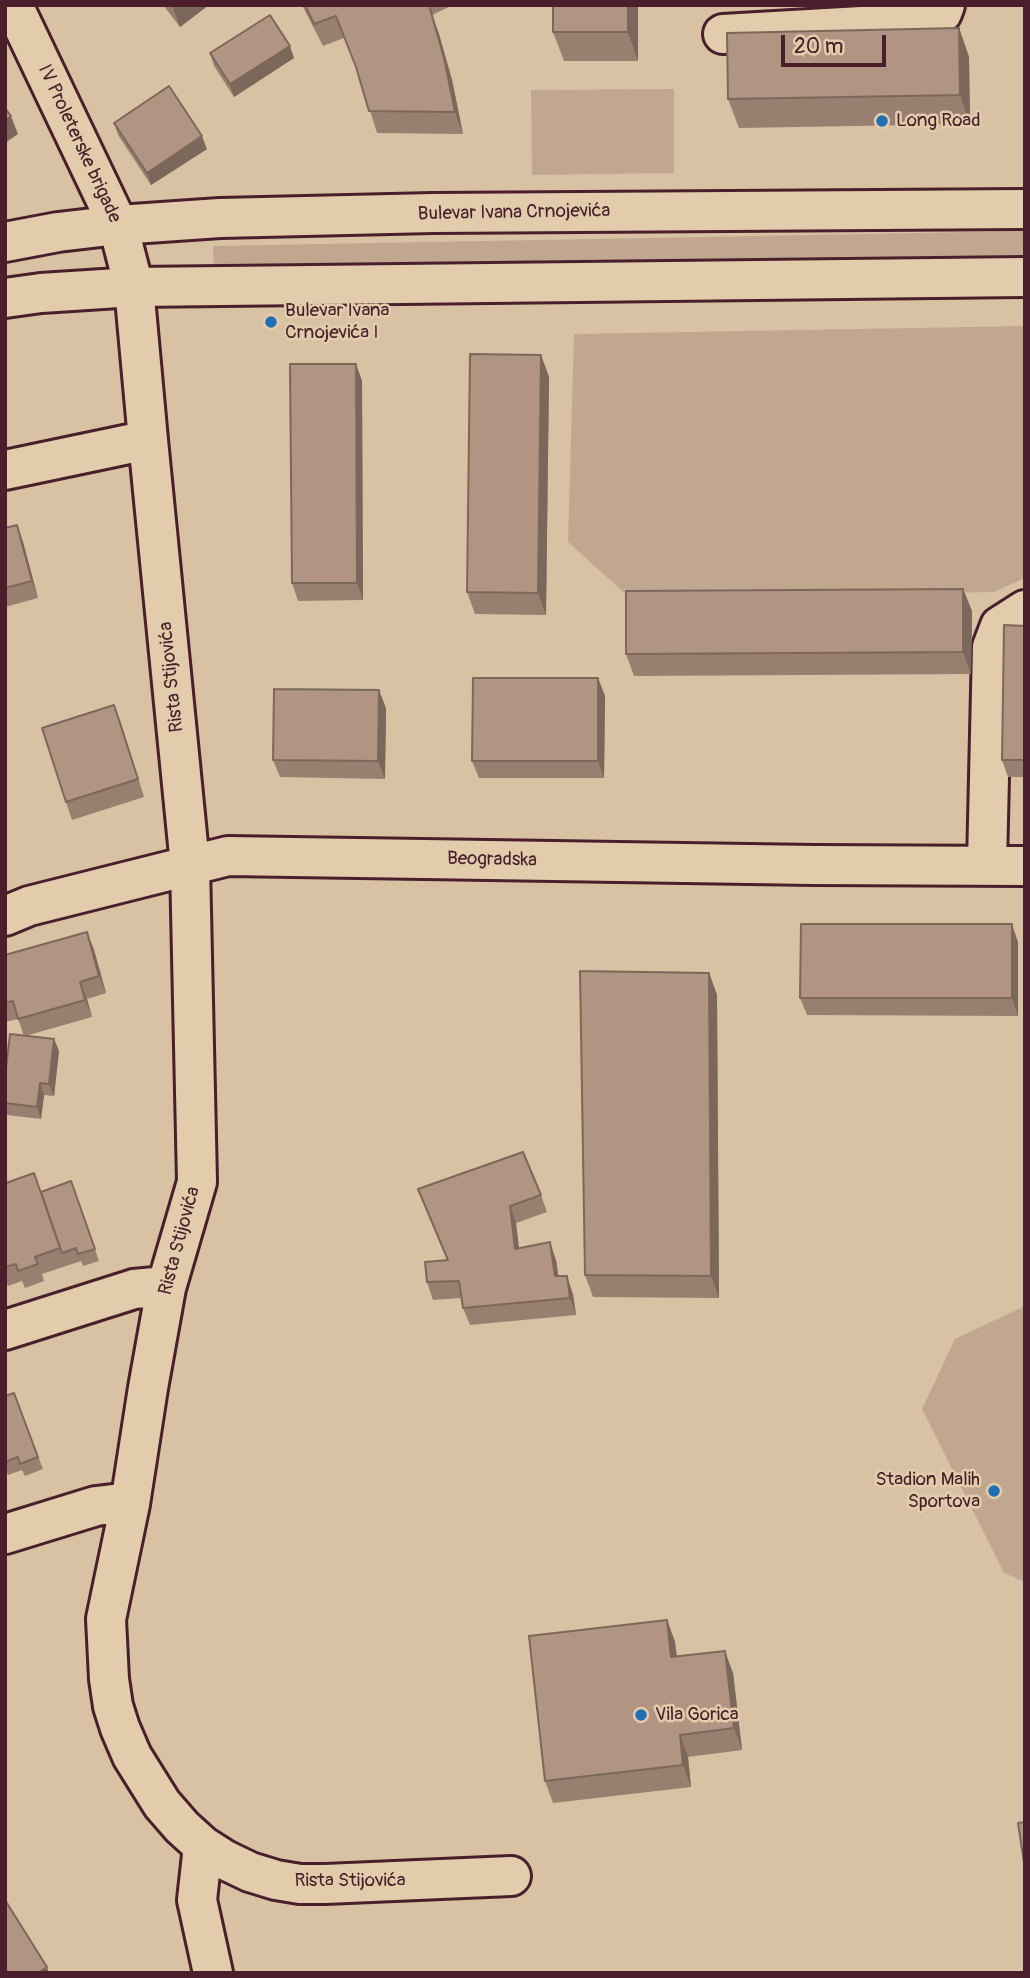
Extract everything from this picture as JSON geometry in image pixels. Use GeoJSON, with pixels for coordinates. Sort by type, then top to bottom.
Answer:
{"type":"FeatureCollection","features":[{"type":"Feature","properties":{"kind":"street","name":"IV Proleterske brigade"},"geometry":{"type":"LineString","coordinates":[[5,9],[12,5],[118,225],[134,287]]}},
{"type":"Feature","properties":{"kind":"street"},"geometry":{"type":"LineString","coordinates":[[723,34],[931,22],[942,13],[944,5]]}},
{"type":"Feature","properties":{"kind":"street","name":"Bulevar Ivana Crnojevića"},"geometry":{"type":"LineString","coordinates":[[5,242],[118,225],[220,218],[433,213],[1025,209]]}},
{"type":"Feature","properties":{"kind":"street"},"geometry":{"type":"LineString","coordinates":[[5,298],[134,287],[1025,277]]}},
{"type":"Feature","properties":{"kind":"street","name":"Rista Stijovića"},"geometry":{"type":"LineString","coordinates":[[134,287],[190,866],[197,1182],[166,1288],[130,1504],[106,1619],[113,1706],[132,1756],[162,1804],[203,1846],[250,1872],[300,1884],[511,1876]]}},
{"type":"Feature","properties":{"kind":"street"},"geometry":{"type":"LineString","coordinates":[[5,470],[148,440]]}},
{"type":"Feature","properties":{"kind":"street"},"geometry":{"type":"LineString","coordinates":[[987,864],[992,647],[1000,626],[1025,610]]}},
{"type":"Feature","properties":{"kind":"street","name":"Beogradska"},"geometry":{"type":"LineString","coordinates":[[5,916],[29,906],[228,856],[1025,866]]}},
{"type":"Feature","properties":{"kind":"street"},"geometry":{"type":"LineString","coordinates":[[5,1331],[134,1289],[166,1288]]}},
{"type":"Feature","properties":{"kind":"street"},"geometry":{"type":"LineString","coordinates":[[5,1534],[88,1508],[130,1504]]}},
{"type":"Feature","properties":{"kind":"street"},"geometry":{"type":"LineString","coordinates":[[203,1846],[197,1900],[213,1973]]}},
{"type":"Feature","properties":{"kind":"shaded area"},"geometry":{"type":"Polygon","coordinates":[[[674,89],[674,173],[532,175],[531,90],[674,89]]]}},
{"type":"Feature","properties":{"kind":"shaded area"},"geometry":{"type":"Polygon","coordinates":[[[1025,231],[1025,258],[214,273],[213,246],[1025,231]]]}},
{"type":"Feature","properties":{"kind":"shaded area"},"geometry":{"type":"Polygon","coordinates":[[[1025,326],[1025,578],[994,592],[631,599],[568,542],[574,334],[1025,326]]]}},
{"type":"Feature","properties":{"kind":"shaded area","name":"Stadion Malih Sportova"},"geometry":{"type":"Polygon","coordinates":[[[1025,1306],[1025,1582],[1004,1573],[922,1409],[955,1339],[1025,1306]]]}},
{"type":"Feature","properties":{"kind":"building"},"geometry":{"type":"Polygon","coordinates":[[[305,5],[429,5],[455,112],[369,111],[356,67],[336,16],[314,24],[305,5]]]}},
{"type":"Feature","properties":{"kind":"building"},"geometry":{"type":"Polygon","coordinates":[[[553,5],[628,5],[628,32],[553,32],[553,5]]]}},
{"type":"Feature","properties":{"kind":"building"},"geometry":{"type":"Polygon","coordinates":[[[270,15],[290,46],[230,84],[210,53],[270,15]]]}},
{"type":"Feature","properties":{"kind":"building"},"geometry":{"type":"Polygon","coordinates":[[[959,28],[960,95],[728,99],[727,33],[959,28]]]}},
{"type":"Feature","properties":{"kind":"building"},"geometry":{"type":"Polygon","coordinates":[[[169,86],[202,136],[147,173],[114,123],[169,86]]]}},
{"type":"Feature","properties":{"kind":"building"},"geometry":{"type":"Polygon","coordinates":[[[5,108],[11,116],[5,121],[5,108]]]}},
{"type":"Feature","properties":{"kind":"building"},"geometry":{"type":"Polygon","coordinates":[[[470,354],[541,355],[538,593],[467,592],[470,354]]]}},
{"type":"Feature","properties":{"kind":"building"},"geometry":{"type":"Polygon","coordinates":[[[290,364],[356,364],[357,583],[292,583],[290,364]]]}},
{"type":"Feature","properties":{"kind":"building"},"geometry":{"type":"Polygon","coordinates":[[[17,525],[32,581],[5,588],[5,528],[17,525]]]}},
{"type":"Feature","properties":{"kind":"building"},"geometry":{"type":"Polygon","coordinates":[[[963,589],[963,652],[626,654],[626,591],[963,589]]]}},
{"type":"Feature","properties":{"kind":"building"},"geometry":{"type":"Polygon","coordinates":[[[1004,625],[1025,626],[1025,760],[1002,760],[1004,625]]]}},
{"type":"Feature","properties":{"kind":"building"},"geometry":{"type":"Polygon","coordinates":[[[473,678],[598,678],[598,761],[472,761],[473,678]]]}},
{"type":"Feature","properties":{"kind":"building"},"geometry":{"type":"Polygon","coordinates":[[[274,689],[379,690],[378,761],[273,760],[274,689]]]}},
{"type":"Feature","properties":{"kind":"building"},"geometry":{"type":"Polygon","coordinates":[[[114,705],[138,779],[66,802],[42,728],[114,705]]]}},
{"type":"Feature","properties":{"kind":"building"},"geometry":{"type":"Polygon","coordinates":[[[801,924],[1012,924],[1012,998],[800,998],[801,924]]]}},
{"type":"Feature","properties":{"kind":"building"},"geometry":{"type":"Polygon","coordinates":[[[87,932],[99,976],[80,982],[85,1000],[18,1019],[13,1001],[5,1003],[5,955],[87,932]]]}},
{"type":"Feature","properties":{"kind":"building"},"geometry":{"type":"Polygon","coordinates":[[[580,971],[709,973],[711,1276],[585,1275],[580,971]]]}},
{"type":"Feature","properties":{"kind":"building"},"geometry":{"type":"Polygon","coordinates":[[[10,1034],[54,1039],[49,1084],[40,1083],[37,1107],[5,1103],[10,1034]]]}},
{"type":"Feature","properties":{"kind":"building"},"geometry":{"type":"Polygon","coordinates":[[[523,1152],[541,1195],[510,1206],[515,1249],[550,1242],[555,1276],[567,1276],[570,1298],[463,1308],[459,1281],[427,1282],[425,1262],[448,1260],[418,1189],[523,1152]]]}},
{"type":"Feature","properties":{"kind":"building"},"geometry":{"type":"Polygon","coordinates":[[[34,1173],[60,1248],[35,1257],[38,1264],[18,1271],[16,1264],[5,1267],[5,1182],[34,1173]]]}},
{"type":"Feature","properties":{"kind":"building"},"geometry":{"type":"Polygon","coordinates":[[[71,1181],[95,1249],[78,1254],[76,1248],[62,1253],[41,1192],[71,1181]]]}},
{"type":"Feature","properties":{"kind":"building"},"geometry":{"type":"Polygon","coordinates":[[[14,1393],[38,1457],[20,1464],[18,1457],[5,1462],[5,1396],[14,1393]]]}},
{"type":"Feature","properties":{"kind":"building","name":"Vila Gorica"},"geometry":{"type":"Polygon","coordinates":[[[667,1620],[671,1657],[725,1651],[734,1728],[680,1735],[683,1765],[545,1781],[529,1636],[667,1620]]]}},
{"type":"Feature","properties":{"kind":"building"},"geometry":{"type":"Polygon","coordinates":[[[1025,1822],[1025,1869],[1018,1823],[1025,1822]]]}},
{"type":"Feature","properties":{"kind":"building"},"geometry":{"type":"Polygon","coordinates":[[[5,1900],[47,1967],[38,1973],[5,1973],[5,1900]]]}},
{"type":"Feature","properties":{"kind":"place","name":"Long Road"},"geometry":{"type":"Point","coordinates":[882,121]}},
{"type":"Feature","properties":{"kind":"place","name":"Bulevar Ivana Crnojevića I"},"geometry":{"type":"Point","coordinates":[271,322]}},
{"type":"Feature","properties":{"kind":"place","name":"Stadion Malih Sportova"},"geometry":{"type":"Point","coordinates":[994,1491]}},
{"type":"Feature","properties":{"kind":"place","name":"Vila Gorica"},"geometry":{"type":"Point","coordinates":[641,1715]}}]}
